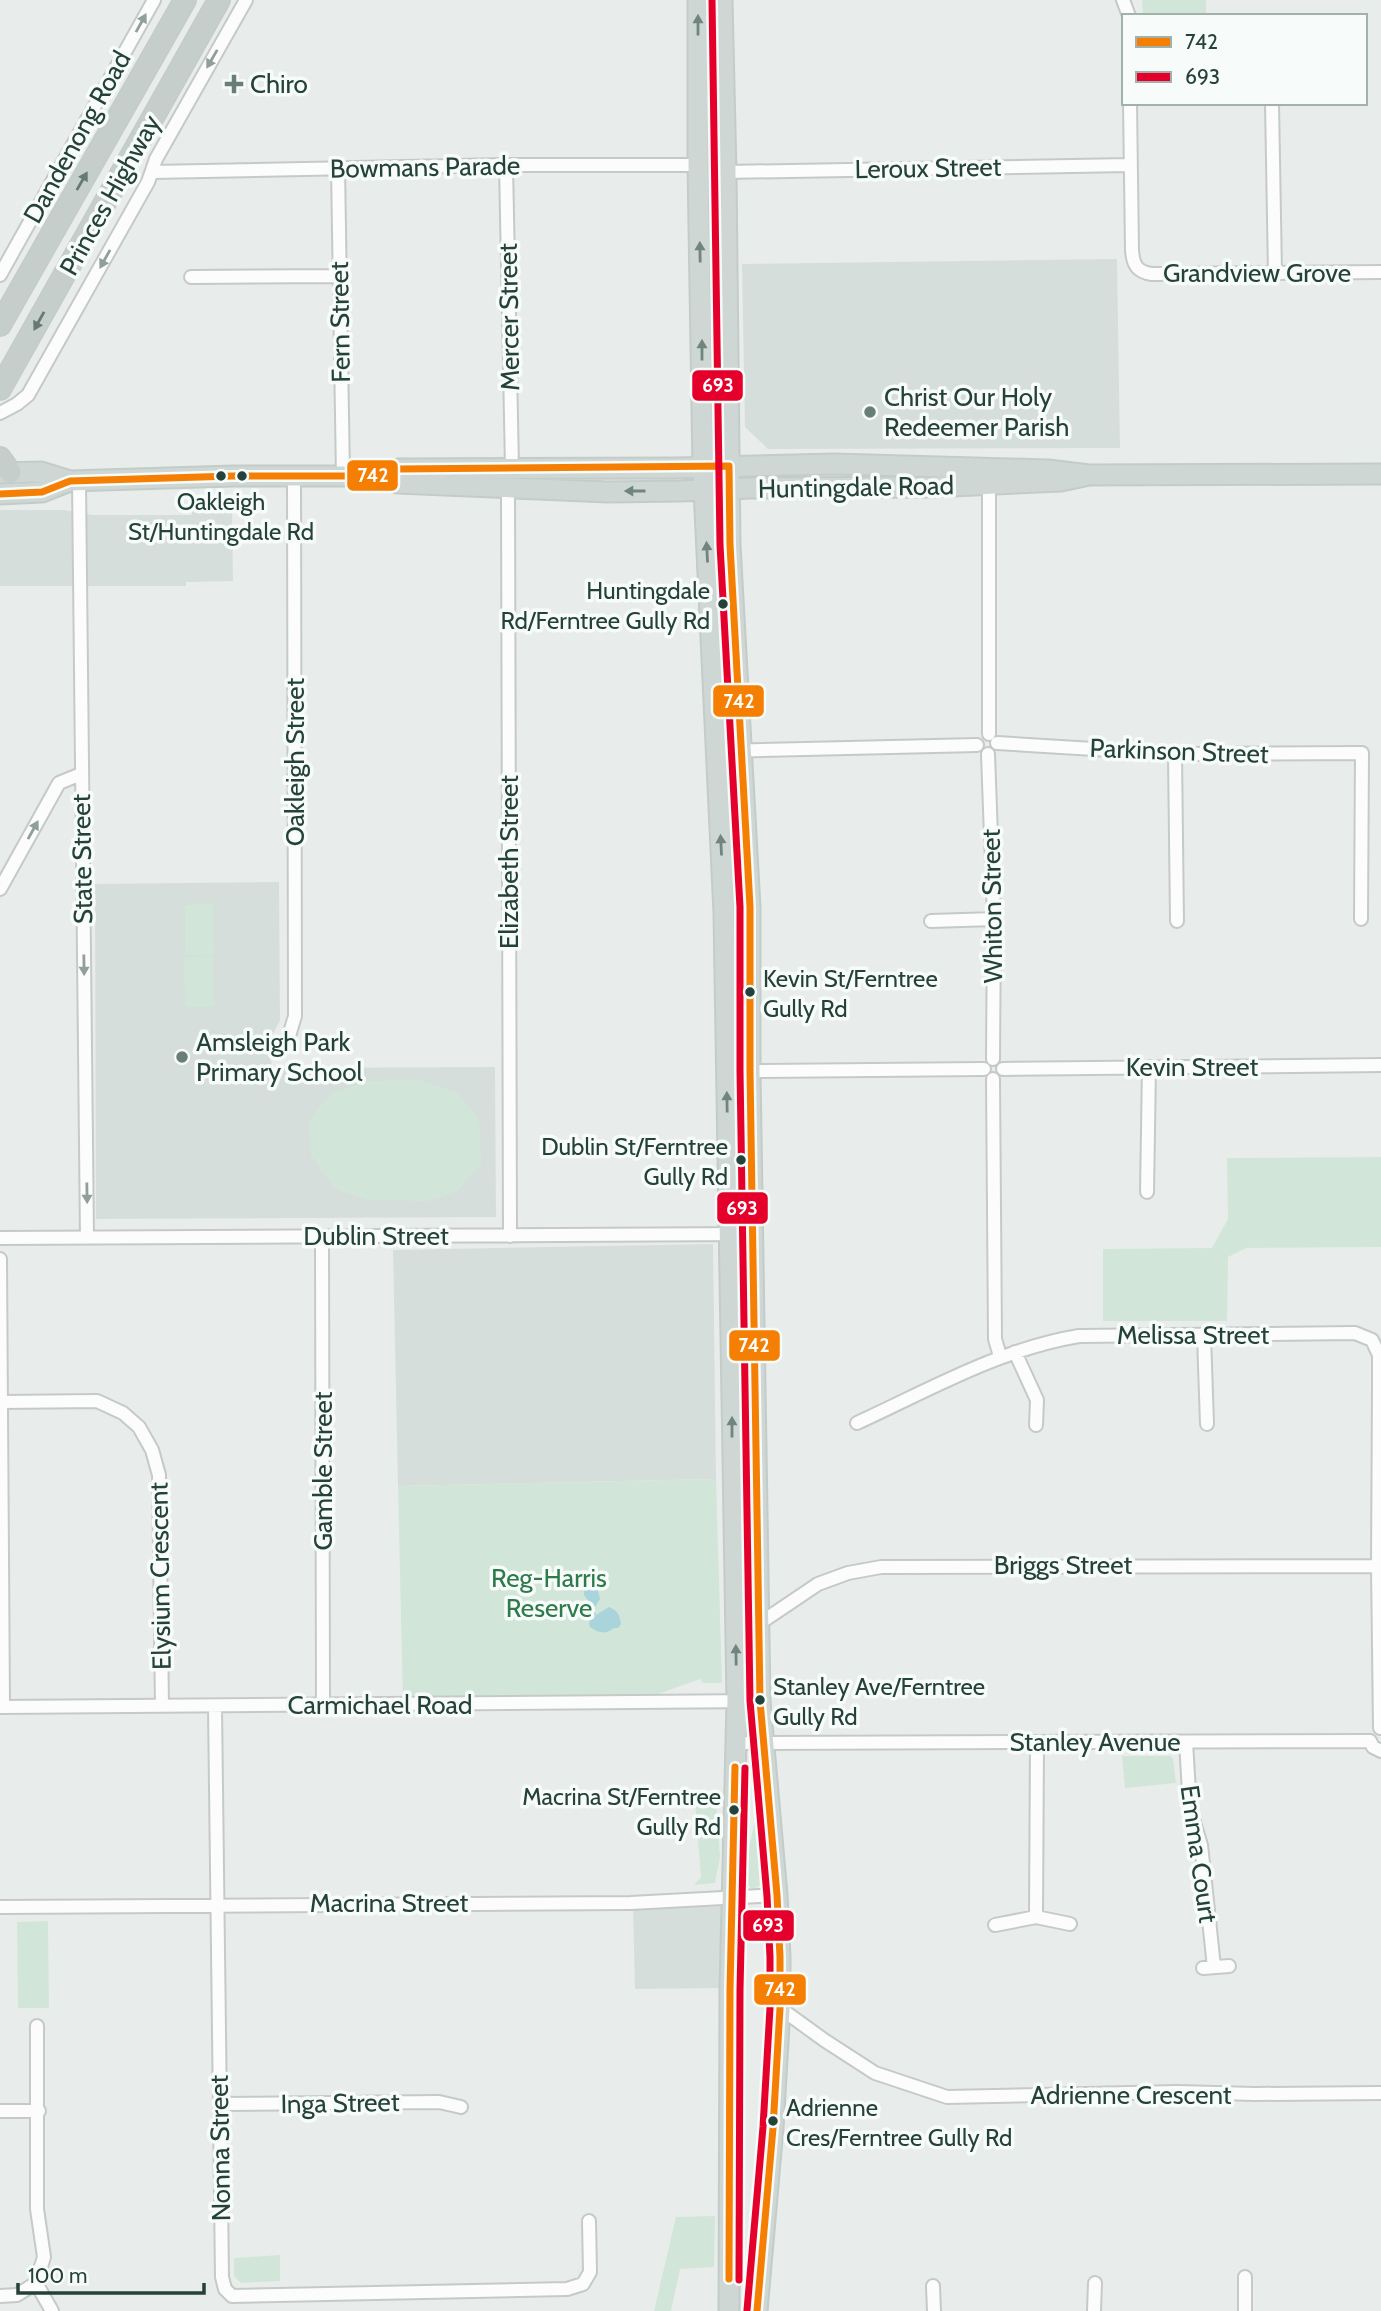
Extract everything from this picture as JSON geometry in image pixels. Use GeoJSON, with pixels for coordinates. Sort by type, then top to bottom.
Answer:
{"type":"FeatureCollection","features":[{"type":"Feature","properties":{"kind":"highway","name":"Princes Highway"},"geometry":{"type":"LineString","coordinates":[[0,326],[185,0]]}},
{"type":"Feature","properties":{"kind":"highway","name":"Princes Highway"},"geometry":{"type":"LineString","coordinates":[[0,389],[219,0]]}},
{"type":"Feature","properties":{"kind":"main road"},"geometry":{"type":"LineString","coordinates":[[698,0],[702,468],[724,913],[737,1701],[730,1990],[729,2311]]}},
{"type":"Feature","properties":{"kind":"main road"},"geometry":{"type":"LineString","coordinates":[[722,0],[730,545],[750,907],[760,1701],[780,1957],[773,2127],[757,2311]]}},
{"type":"Feature","properties":{"kind":"main road","name":"Huntingdale Road"},"geometry":{"type":"LineString","coordinates":[[371,477],[398,469],[702,468],[835,464],[1061,481],[1089,475],[1381,474]]}},
{"type":"Feature","properties":{"kind":"main road","name":"Huntingdale Road"},"geometry":{"type":"LineString","coordinates":[[3,468],[41,472],[75,481],[343,476],[371,477],[397,483],[608,492],[729,488],[931,487],[989,476]]}},
{"type":"Feature","properties":{"kind":"main road","name":"Huntingdale Road"},"geometry":{"type":"LineString","coordinates":[[0,494],[42,492],[75,481]]}},
{"type":"Feature","properties":{"kind":"street","name":"Dandenong Road"},"geometry":{"type":"LineString","coordinates":[[0,275],[154,0]]}},
{"type":"Feature","properties":{"kind":"street"},"geometry":{"type":"LineString","coordinates":[[0,413],[28,395],[246,0]]}},
{"type":"Feature","properties":{"kind":"street"},"geometry":{"type":"LineString","coordinates":[[1130,105],[1130,165]]}},
{"type":"Feature","properties":{"kind":"street"},"geometry":{"type":"LineString","coordinates":[[1272,105],[1275,274]]}},
{"type":"Feature","properties":{"kind":"street","name":"Bowmans Parade"},"geometry":{"type":"LineString","coordinates":[[152,172],[506,165],[698,165]]}},
{"type":"Feature","properties":{"kind":"street","name":"Mercer Street"},"geometry":{"type":"LineString","coordinates":[[506,165],[512,468]]}},
{"type":"Feature","properties":{"kind":"street","name":"Leroux Street"},"geometry":{"type":"LineString","coordinates":[[726,172],[1130,165]]}},
{"type":"Feature","properties":{"kind":"street","name":"Grandview Grove"},"geometry":{"type":"LineString","coordinates":[[1130,165],[1132,250],[1135,267],[1141,272],[1381,272]]}},
{"type":"Feature","properties":{"kind":"street","name":"Fern Street"},"geometry":{"type":"LineString","coordinates":[[338,168],[343,476]]}},
{"type":"Feature","properties":{"kind":"street"},"geometry":{"type":"LineString","coordinates":[[191,277],[340,276]]}},
{"type":"Feature","properties":{"kind":"street","name":"Oakleigh Street"},"geometry":{"type":"LineString","coordinates":[[286,1046],[296,1016],[294,476]]}},
{"type":"Feature","properties":{"kind":"street"},"geometry":{"type":"LineString","coordinates":[[717,751],[996,749],[993,738],[989,476]]}},
{"type":"Feature","properties":{"kind":"street","name":"State Street"},"geometry":{"type":"LineString","coordinates":[[75,481],[87,1238]]}},
{"type":"Feature","properties":{"kind":"street","name":"Elizabeth Street"},"geometry":{"type":"LineString","coordinates":[[508,488],[510,1236]]}},
{"type":"Feature","properties":{"kind":"street"},"geometry":{"type":"LineString","coordinates":[[982,749],[980,736],[993,738]]}},
{"type":"Feature","properties":{"kind":"street","name":"Parkinson Street"},"geometry":{"type":"LineString","coordinates":[[993,738],[1175,754],[1362,753],[1361,919]]}},
{"type":"Feature","properties":{"kind":"street","name":"Whiton Street"},"geometry":{"type":"LineString","coordinates":[[982,749],[994,919],[990,1069],[995,1339],[1000,1356]]}},
{"type":"Feature","properties":{"kind":"street"},"geometry":{"type":"LineString","coordinates":[[1175,754],[1177,921]]}},
{"type":"Feature","properties":{"kind":"street"},"geometry":{"type":"LineString","coordinates":[[0,889],[59,783],[81,774]]}},
{"type":"Feature","properties":{"kind":"street"},"geometry":{"type":"LineString","coordinates":[[931,920],[994,919]]}},
{"type":"Feature","properties":{"kind":"street","name":"Kevin Street"},"geometry":{"type":"LineString","coordinates":[[990,1069],[1000,1062],[1003,1069],[1381,1065]]}},
{"type":"Feature","properties":{"kind":"street"},"geometry":{"type":"LineString","coordinates":[[1147,1192],[1149,1067]]}},
{"type":"Feature","properties":{"kind":"street"},"geometry":{"type":"LineString","coordinates":[[750,1070],[990,1069]]}},
{"type":"Feature","properties":{"kind":"street","name":"Dublin Street"},"geometry":{"type":"LineString","coordinates":[[0,1238],[753,1234]]}},
{"type":"Feature","properties":{"kind":"street","name":"Gamble Street"},"geometry":{"type":"LineString","coordinates":[[322,1237],[323,1705]]}},
{"type":"Feature","properties":{"kind":"street"},"geometry":{"type":"LineString","coordinates":[[0,1259],[1,1707]]}},
{"type":"Feature","properties":{"kind":"street","name":"Melissa Street"},"geometry":{"type":"LineString","coordinates":[[857,1423],[1000,1356],[1079,1336],[1355,1333],[1372,1340],[1379,1355],[1380,1388]]}},
{"type":"Feature","properties":{"kind":"street"},"geometry":{"type":"LineString","coordinates":[[1204,1336],[1207,1424]]}},
{"type":"Feature","properties":{"kind":"street"},"geometry":{"type":"LineString","coordinates":[[1015,1352],[1037,1400],[1036,1425]]}},
{"type":"Feature","properties":{"kind":"street"},"geometry":{"type":"LineString","coordinates":[[1380,1388],[1381,1728],[1372,1733],[1370,1741],[1373,1747],[1381,1751]]}},
{"type":"Feature","properties":{"kind":"street","name":"Elysium Crescent"},"geometry":{"type":"LineString","coordinates":[[1,1402],[97,1402],[123,1413],[139,1427],[152,1450],[159,1475],[162,1706]]}},
{"type":"Feature","properties":{"kind":"street","name":"Briggs Street"},"geometry":{"type":"LineString","coordinates":[[760,1623],[818,1584],[848,1573],[881,1567],[1379,1566]]}},
{"type":"Feature","properties":{"kind":"street","name":"Carmichael Road"},"geometry":{"type":"LineString","coordinates":[[1,1707],[760,1701]]}},
{"type":"Feature","properties":{"kind":"street","name":"Nonna Street"},"geometry":{"type":"LineString","coordinates":[[215,1706],[219,2104],[222,2277],[225,2289],[232,2296],[567,2289],[583,2284],[590,2272],[589,2221]]}},
{"type":"Feature","properties":{"kind":"street","name":"Stanley Avenue"},"geometry":{"type":"LineString","coordinates":[[736,1742],[1370,1741]]}},
{"type":"Feature","properties":{"kind":"street"},"geometry":{"type":"LineString","coordinates":[[1036,1917],[1038,1742]]}},
{"type":"Feature","properties":{"kind":"street","name":"Emma Court"},"geometry":{"type":"LineString","coordinates":[[1186,1742],[1190,1809],[1201,1845],[1208,1967],[1229,1966]]}},
{"type":"Feature","properties":{"kind":"street","name":"Macrina Street"},"geometry":{"type":"LineString","coordinates":[[0,1907],[631,1903],[777,1895]]}},
{"type":"Feature","properties":{"kind":"street"},"geometry":{"type":"LineString","coordinates":[[995,1925],[1036,1917],[1070,1924]]}},
{"type":"Feature","properties":{"kind":"street","name":"Adrienne Crescent"},"geometry":{"type":"LineString","coordinates":[[780,2008],[875,2073],[947,2097],[1177,2092],[1381,2093]]}},
{"type":"Feature","properties":{"kind":"street"},"geometry":{"type":"LineString","coordinates":[[0,2296],[17,2295],[36,2283],[44,2257],[37,2209],[37,2026]]}},
{"type":"Feature","properties":{"kind":"street","name":"Inga Street"},"geometry":{"type":"LineString","coordinates":[[219,2104],[439,2102],[461,2107]]}},
{"type":"Feature","properties":{"kind":"street"},"geometry":{"type":"LineString","coordinates":[[0,2112],[39,2111]]}},
{"type":"Feature","properties":{"kind":"street"},"geometry":{"type":"LineString","coordinates":[[1245,2277],[1245,2311]]}},
{"type":"Feature","properties":{"kind":"street"},"geometry":{"type":"LineString","coordinates":[[36,2283],[52,2311]]}},
{"type":"Feature","properties":{"kind":"street"},"geometry":{"type":"LineString","coordinates":[[1094,2311],[1095,2283]]}},
{"type":"Feature","properties":{"kind":"street"},"geometry":{"type":"LineString","coordinates":[[933,2286],[934,2311]]}},
{"type":"Feature","properties":{"kind":"shaded area"},"geometry":{"type":"Polygon","coordinates":[[[1117,259],[1120,448],[768,449],[745,427],[742,264],[1117,259]]]}},
{"type":"Feature","properties":{"kind":"shaded area"},"geometry":{"type":"Polygon","coordinates":[[[0,510],[64,510],[92,515],[192,515],[192,511],[232,511],[233,581],[186,582],[186,586],[0,586],[0,510]]]}},
{"type":"Feature","properties":{"kind":"shaded area","name":"Amsleigh Park Primary School"},"geometry":{"type":"Polygon","coordinates":[[[279,882],[280,1021],[266,1046],[273,1068],[495,1067],[496,1217],[96,1219],[95,884],[279,882]]]}},
{"type":"Feature","properties":{"kind":"shaded area"},"geometry":{"type":"Polygon","coordinates":[[[713,1244],[716,1479],[398,1486],[393,1250],[713,1244]]]}},
{"type":"Feature","properties":{"kind":"shaded area"},"geometry":{"type":"Polygon","coordinates":[[[725,1906],[724,1988],[635,1989],[633,1908],[725,1906]]]}},
{"type":"Feature","properties":{"kind":"green space"},"geometry":{"type":"Polygon","coordinates":[[[1142,0],[1206,0],[1206,14],[1143,14],[1142,0]]]}},
{"type":"Feature","properties":{"kind":"green space"},"geometry":{"type":"Polygon","coordinates":[[[213,904],[214,955],[185,955],[185,905],[213,904]]]}},
{"type":"Feature","properties":{"kind":"green space"},"geometry":{"type":"Polygon","coordinates":[[[213,956],[214,1007],[185,1007],[184,957],[213,956]]]}},
{"type":"Feature","properties":{"kind":"green space"},"geometry":{"type":"Polygon","coordinates":[[[420,1080],[456,1092],[479,1119],[481,1164],[457,1191],[427,1201],[368,1200],[334,1188],[311,1155],[309,1121],[331,1093],[371,1081],[420,1080]]]}},
{"type":"Feature","properties":{"kind":"green space"},"geometry":{"type":"Polygon","coordinates":[[[1381,1157],[1381,1247],[1246,1248],[1228,1257],[1227,1321],[1103,1321],[1103,1249],[1212,1248],[1228,1219],[1227,1158],[1381,1157]]]}},
{"type":"Feature","properties":{"kind":"green space","name":"Reg-Harris Reserve"},"geometry":{"type":"Polygon","coordinates":[[[716,1479],[722,1683],[703,1683],[700,1679],[633,1703],[403,1704],[398,1486],[716,1479]]]}},
{"type":"Feature","properties":{"kind":"green space"},"geometry":{"type":"Polygon","coordinates":[[[1122,1756],[1171,1756],[1176,1783],[1125,1788],[1122,1756]]]}},
{"type":"Feature","properties":{"kind":"green space"},"geometry":{"type":"Polygon","coordinates":[[[695,1802],[716,1802],[720,1857],[715,1883],[694,1885],[701,1877],[695,1802]]]}},
{"type":"Feature","properties":{"kind":"green space"},"geometry":{"type":"Polygon","coordinates":[[[755,1821],[760,1884],[752,1889],[745,1877],[742,1854],[748,1852],[755,1821]]]}},
{"type":"Feature","properties":{"kind":"green space"},"geometry":{"type":"Polygon","coordinates":[[[48,1921],[49,2008],[18,2008],[17,1922],[48,1921]]]}},
{"type":"Feature","properties":{"kind":"green space"},"geometry":{"type":"Polygon","coordinates":[[[715,2216],[714,2267],[680,2269],[671,2311],[654,2311],[676,2217],[715,2216]]]}},
{"type":"Feature","properties":{"kind":"green space"},"geometry":{"type":"Polygon","coordinates":[[[280,2255],[280,2281],[241,2283],[234,2276],[234,2258],[280,2255]]]}},
{"type":"Feature","properties":{"kind":"water"},"geometry":{"type":"Polygon","coordinates":[[[587,1581],[595,1585],[599,1592],[600,1599],[594,1609],[596,1615],[609,1607],[612,1608],[620,1618],[621,1624],[618,1628],[602,1632],[590,1627],[591,1609],[584,1595],[583,1584],[587,1581]]]}},
{"type":"Feature","properties":{"kind":"transit line","name":"693"},"geometry":{"type":"LineString","coordinates":[[712,0],[720,545],[740,907],[750,1701],[770,1957],[763,2127],[747,2310]]}},
{"type":"Feature","properties":{"kind":"transit line","name":"742"},"geometry":{"type":"LineString","coordinates":[[0,494],[42,492],[70,481],[233,476],[371,476],[398,469],[729,466],[730,545],[750,907],[760,1701],[780,1957],[773,2128],[757,2311]]}},
{"type":"Feature","properties":{"kind":"transit line","name":"742"},"geometry":{"type":"LineString","coordinates":[[729,2279],[730,1990],[735,1767]]}},
{"type":"Feature","properties":{"kind":"transit line","name":"693"},"geometry":{"type":"LineString","coordinates":[[739,2280],[740,1990],[745,1768]]}},
{"type":"Feature","properties":{"kind":"place","name":"Chiro"},"geometry":{"type":"Point","coordinates":[234,84]}},
{"type":"Feature","properties":{"kind":"place","name":"Christ Our Holy Redeemer Parish"},"geometry":{"type":"Point","coordinates":[870,412]}},
{"type":"Feature","properties":{"kind":"place","name":"Oakleigh St/Huntingdale Rd"},"geometry":{"type":"Point","coordinates":[221,476]}},
{"type":"Feature","properties":{"kind":"place","name":"Huntingdale Rd/Ferntree Gully Rd"},"geometry":{"type":"Point","coordinates":[723,604]}},
{"type":"Feature","properties":{"kind":"place","name":"Kevin St/Ferntree Gully Rd"},"geometry":{"type":"Point","coordinates":[750,992]}},
{"type":"Feature","properties":{"kind":"place","name":"Amsleigh Park Primary School"},"geometry":{"type":"Point","coordinates":[182,1057]}},
{"type":"Feature","properties":{"kind":"place","name":"Dublin St/Ferntree Gully Rd"},"geometry":{"type":"Point","coordinates":[741,1160]}},
{"type":"Feature","properties":{"kind":"place","name":"Stanley Ave/Ferntree Gully Rd"},"geometry":{"type":"Point","coordinates":[760,1700]}},
{"type":"Feature","properties":{"kind":"place","name":"Macrina St/Ferntree Gully Rd"},"geometry":{"type":"Point","coordinates":[734,1810]}},
{"type":"Feature","properties":{"kind":"place","name":"Adrienne Cres/Ferntree Gully Rd"},"geometry":{"type":"Point","coordinates":[773,2121]}}]}
